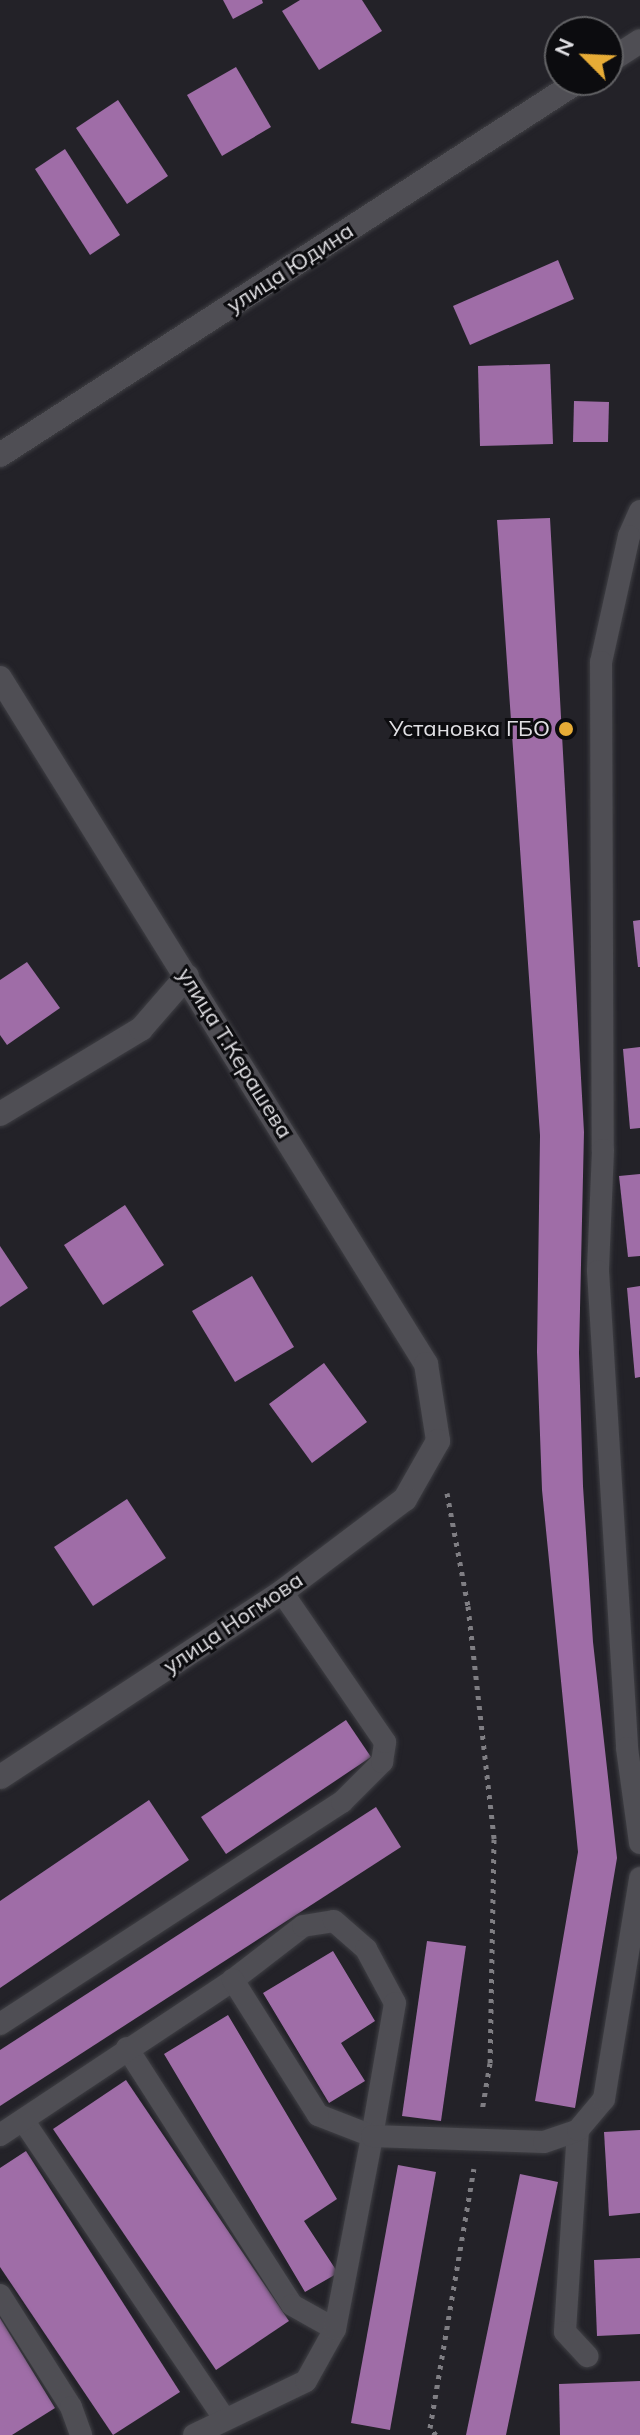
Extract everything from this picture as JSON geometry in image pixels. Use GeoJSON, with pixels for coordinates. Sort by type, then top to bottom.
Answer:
{"type":"FeatureCollection","features":[{"type":"Feature","properties":{"kind":"street","name":"улица Юдина"},"geometry":{"type":"LineString","coordinates":[[0,455],[555,96]]}},
{"type":"Feature","properties":{"kind":"street","name":"улица Т.Керашева"},"geometry":{"type":"LineString","coordinates":[[0,678],[426,1364],[438,1441]]}},
{"type":"Feature","properties":{"kind":"street"},"geometry":{"type":"LineString","coordinates":[[0,1114],[141,1029],[187,976]]}},
{"type":"Feature","properties":{"kind":"street","name":"улица Ногмова"},"geometry":{"type":"LineString","coordinates":[[0,1777],[282,1592],[405,1499],[438,1441]]}},
{"type":"Feature","properties":{"kind":"lane"},"geometry":{"type":"LineString","coordinates":[[640,511],[629,536],[601,662],[603,1150],[598,1271],[627,1748],[640,1843]]}},
{"type":"Feature","properties":{"kind":"lane"},"geometry":{"type":"LineString","coordinates":[[0,2024],[342,1802],[382,1762],[385,1742],[282,1592]]}},
{"type":"Feature","properties":{"kind":"lane"},"geometry":{"type":"LineString","coordinates":[[233,1980],[318,2115],[372,2136],[544,2142],[578,2130],[604,2099],[640,1878]]}},
{"type":"Feature","properties":{"kind":"lane"},"geometry":{"type":"LineString","coordinates":[[0,2135],[233,1980],[303,1926],[334,1921],[366,1949],[395,2003],[335,2329],[306,2381],[223,2417],[194,2435]]}},
{"type":"Feature","properties":{"kind":"lane"},"geometry":{"type":"LineString","coordinates":[[127,2048],[292,2305],[335,2329]]}},
{"type":"Feature","properties":{"kind":"lane"},"geometry":{"type":"LineString","coordinates":[[23,2120],[223,2417]]}},
{"type":"Feature","properties":{"kind":"lane"},"geometry":{"type":"LineString","coordinates":[[578,2130],[565,2332],[587,2356]]}},
{"type":"Feature","properties":{"kind":"lane"},"geometry":{"type":"LineString","coordinates":[[0,2295],[71,2407],[81,2435]]}},
{"type":"Feature","properties":{"kind":"path"},"geometry":{"type":"LineString","coordinates":[[436,2435],[430,2428],[448,2347],[490,2063],[494,1839],[468,1606],[438,1441]]}},
{"type":"Feature","properties":{"kind":"building"},"geometry":{"type":"Polygon","coordinates":[[[223,0],[262,0],[263,3],[233,19],[223,0]]]}},
{"type":"Feature","properties":{"kind":"building"},"geometry":{"type":"Polygon","coordinates":[[[300,0],[362,0],[382,31],[319,70],[282,11],[300,0]]]}},
{"type":"Feature","properties":{"kind":"building"},"geometry":{"type":"Polygon","coordinates":[[[236,67],[271,127],[222,156],[187,95],[236,67]]]}},
{"type":"Feature","properties":{"kind":"building"},"geometry":{"type":"Polygon","coordinates":[[[118,100],[168,176],[127,204],[76,128],[118,100]]]}},
{"type":"Feature","properties":{"kind":"building"},"geometry":{"type":"Polygon","coordinates":[[[65,149],[120,235],[90,255],[35,169],[65,149]]]}},
{"type":"Feature","properties":{"kind":"building"},"geometry":{"type":"Polygon","coordinates":[[[558,260],[574,299],[470,345],[453,306],[558,260]]]}},
{"type":"Feature","properties":{"kind":"building"},"geometry":{"type":"Polygon","coordinates":[[[550,364],[553,444],[480,446],[478,366],[550,364]]]}},
{"type":"Feature","properties":{"kind":"building"},"geometry":{"type":"Polygon","coordinates":[[[574,401],[609,402],[608,442],[573,442],[574,401]]]}},
{"type":"Feature","properties":{"kind":"building"},"geometry":{"type":"Polygon","coordinates":[[[550,518],[584,1132],[579,1353],[583,1486],[593,1642],[617,1858],[575,2108],[535,2101],[578,1852],[542,1490],[537,1352],[540,1135],[497,520],[550,518]]]}},
{"type":"Feature","properties":{"kind":"building"},"geometry":{"type":"Polygon","coordinates":[[[640,920],[640,967],[638,967],[633,921],[640,920]]]}},
{"type":"Feature","properties":{"kind":"building"},"geometry":{"type":"Polygon","coordinates":[[[27,962],[60,1008],[7,1045],[0,1035],[0,980],[27,962]]]}},
{"type":"Feature","properties":{"kind":"building"},"geometry":{"type":"Polygon","coordinates":[[[640,1047],[640,1128],[630,1129],[623,1049],[640,1047]]]}},
{"type":"Feature","properties":{"kind":"building"},"geometry":{"type":"Polygon","coordinates":[[[640,1174],[640,1256],[628,1257],[619,1176],[640,1174]]]}},
{"type":"Feature","properties":{"kind":"building"},"geometry":{"type":"Polygon","coordinates":[[[125,1205],[164,1265],[103,1305],[64,1245],[125,1205]]]}},
{"type":"Feature","properties":{"kind":"building"},"geometry":{"type":"Polygon","coordinates":[[[0,1246],[28,1288],[0,1307],[0,1246]]]}},
{"type":"Feature","properties":{"kind":"building"},"geometry":{"type":"Polygon","coordinates":[[[252,1276],[294,1347],[235,1382],[192,1311],[252,1276]]]}},
{"type":"Feature","properties":{"kind":"building"},"geometry":{"type":"Polygon","coordinates":[[[640,1286],[640,1377],[635,1378],[627,1288],[640,1286]]]}},
{"type":"Feature","properties":{"kind":"building"},"geometry":{"type":"Polygon","coordinates":[[[324,1363],[367,1422],[312,1463],[269,1404],[324,1363]]]}},
{"type":"Feature","properties":{"kind":"building"},"geometry":{"type":"Polygon","coordinates":[[[127,1499],[166,1558],[93,1606],[54,1547],[127,1499]]]}},
{"type":"Feature","properties":{"kind":"building"},"geometry":{"type":"Polygon","coordinates":[[[346,1720],[371,1757],[226,1854],[201,1817],[346,1720]]]}},
{"type":"Feature","properties":{"kind":"building"},"geometry":{"type":"Polygon","coordinates":[[[149,1800],[189,1860],[0,1988],[0,1901],[149,1800]]]}},
{"type":"Feature","properties":{"kind":"building"},"geometry":{"type":"Polygon","coordinates":[[[376,1807],[401,1847],[0,2106],[0,2050],[376,1807]]]}},
{"type":"Feature","properties":{"kind":"building"},"geometry":{"type":"Polygon","coordinates":[[[427,1941],[466,1946],[441,2121],[402,2116],[427,1941]]]}},
{"type":"Feature","properties":{"kind":"building"},"geometry":{"type":"Polygon","coordinates":[[[333,1951],[375,2021],[341,2043],[365,2081],[329,2103],[263,1993],[333,1951]]]}},
{"type":"Feature","properties":{"kind":"building"},"geometry":{"type":"Polygon","coordinates":[[[228,2015],[337,2199],[304,2221],[338,2273],[305,2292],[164,2054],[228,2015]]]}},
{"type":"Feature","properties":{"kind":"building"},"geometry":{"type":"Polygon","coordinates":[[[126,2080],[289,2321],[216,2370],[53,2129],[126,2080]]]}},
{"type":"Feature","properties":{"kind":"building"},"geometry":{"type":"Polygon","coordinates":[[[640,2130],[640,2213],[609,2216],[604,2132],[640,2130]]]}},
{"type":"Feature","properties":{"kind":"building"},"geometry":{"type":"Polygon","coordinates":[[[26,2151],[180,2392],[113,2435],[0,2267],[0,2168],[26,2151]]]}},
{"type":"Feature","properties":{"kind":"building"},"geometry":{"type":"Polygon","coordinates":[[[398,2165],[436,2172],[390,2430],[351,2423],[398,2165]]]}},
{"type":"Feature","properties":{"kind":"building"},"geometry":{"type":"Polygon","coordinates":[[[520,2174],[558,2182],[506,2435],[466,2435],[520,2174]]]}},
{"type":"Feature","properties":{"kind":"building"},"geometry":{"type":"Polygon","coordinates":[[[640,2258],[640,2334],[597,2336],[594,2260],[640,2258]]]}},
{"type":"Feature","properties":{"kind":"building"},"geometry":{"type":"Polygon","coordinates":[[[0,2318],[55,2408],[12,2435],[0,2435],[0,2318]]]}},
{"type":"Feature","properties":{"kind":"building"},"geometry":{"type":"Polygon","coordinates":[[[640,2381],[640,2435],[560,2435],[559,2384],[640,2381]]]}},
{"type":"Feature","properties":{"kind":"place","name":"Установка ГБО"},"geometry":{"type":"Point","coordinates":[566,729]}}]}
